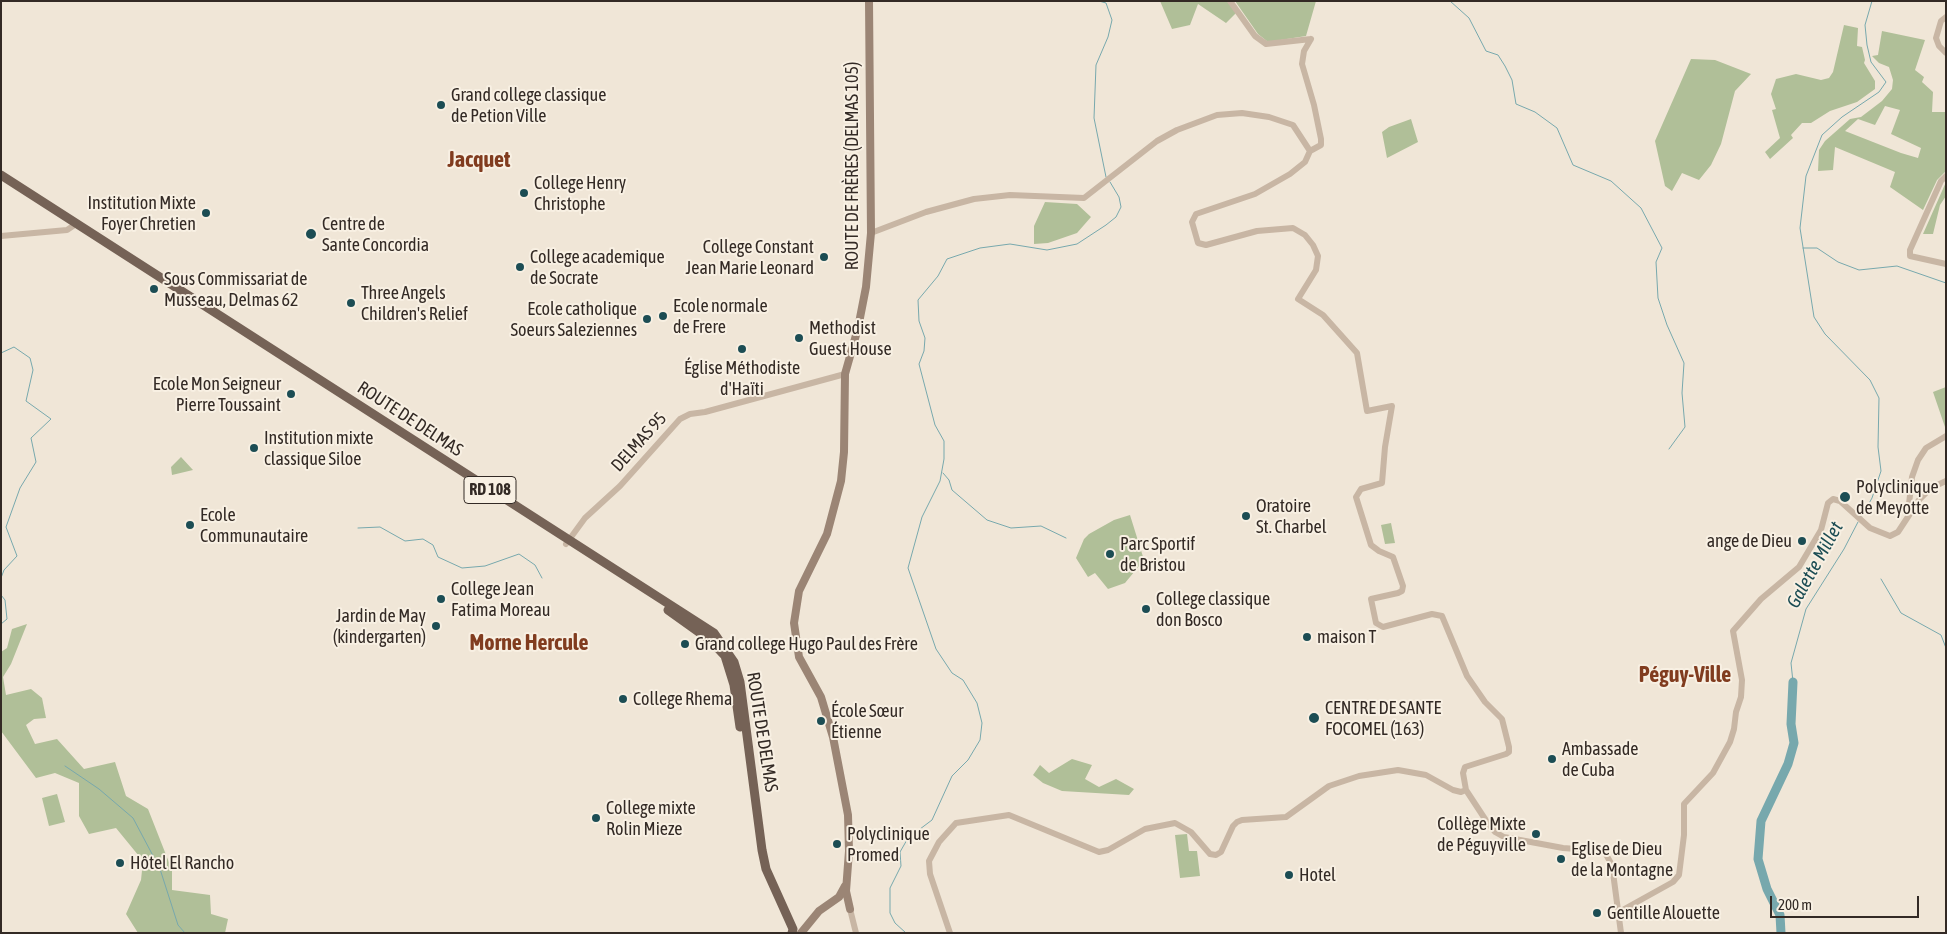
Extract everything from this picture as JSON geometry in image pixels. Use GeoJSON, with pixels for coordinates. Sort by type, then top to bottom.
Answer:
{"type":"FeatureCollection","features":[{"type":"Feature","properties":{"kind":"main road","name":"ROUTE DE FRÈRES (DELMAS 105)"},"geometry":{"type":"LineString","coordinates":[[850,909],[846,882],[849,843],[848,816],[833,737],[821,697],[799,657],[794,623],[799,591],[827,534],[841,482],[844,452],[845,374],[862,313],[871,232],[869,1]]}},
{"type":"Feature","properties":{"kind":"main road","name":"ROUTE DE DELMAS"},"geometry":{"type":"LineString","coordinates":[[1,175],[75,225],[567,542],[710,640],[725,656],[734,685],[759,861],[769,889],[792,933]]}},
{"type":"Feature","properties":{"kind":"main road","name":"ROUTE DE DELMAS"},"geometry":{"type":"LineString","coordinates":[[1,181],[75,225]]}},
{"type":"Feature","properties":{"kind":"main road"},"geometry":{"type":"LineString","coordinates":[[801,933],[819,911],[834,901],[841,893],[846,882]]}},
{"type":"Feature","properties":{"kind":"main road"},"geometry":{"type":"LineString","coordinates":[[834,901],[846,904],[850,909]]}},
{"type":"Feature","properties":{"kind":"street"},"geometry":{"type":"LineString","coordinates":[[1230,1],[1255,36],[1266,44],[1311,39],[1304,51],[1302,64],[1314,105],[1321,144],[1310,151],[1301,166],[1255,194],[1196,214],[1192,222],[1198,243],[1206,244],[1278,228],[1293,228],[1299,230],[1313,245],[1318,256],[1316,270],[1298,299],[1323,315],[1357,353],[1367,411],[1392,406],[1385,447],[1382,482],[1361,489],[1356,498],[1369,540],[1374,548],[1393,557],[1404,586],[1402,591],[1398,593],[1372,600],[1376,622],[1383,627],[1432,614],[1442,616],[1467,676],[1485,702],[1502,719],[1509,752],[1465,767],[1463,773],[1466,790],[1495,832],[1504,837],[1564,848],[1604,851],[1612,864],[1621,933]]}},
{"type":"Feature","properties":{"kind":"street"},"geometry":{"type":"LineString","coordinates":[[1946,17],[1941,21],[1936,38],[1939,46],[1946,53]]}},
{"type":"Feature","properties":{"kind":"street"},"geometry":{"type":"LineString","coordinates":[[871,232],[926,212],[974,199],[1010,195],[1084,198],[1157,141],[1176,130],[1216,115],[1242,113],[1269,117],[1293,125],[1310,151]]}},
{"type":"Feature","properties":{"kind":"street"},"geometry":{"type":"LineString","coordinates":[[1946,176],[1941,181],[1910,250],[1910,256],[1946,264]]}},
{"type":"Feature","properties":{"kind":"street"},"geometry":{"type":"LineString","coordinates":[[1,236],[56,232],[75,225]]}},
{"type":"Feature","properties":{"kind":"street","name":"DELMAS 95"},"geometry":{"type":"LineString","coordinates":[[567,542],[585,518],[620,486],[680,419],[690,414],[705,412],[845,374]]}},
{"type":"Feature","properties":{"kind":"street"},"geometry":{"type":"LineString","coordinates":[[1908,514],[1912,477],[1918,460],[1926,448],[1946,436]]}},
{"type":"Feature","properties":{"kind":"street"},"geometry":{"type":"LineString","coordinates":[[1619,912],[1673,882],[1679,874],[1684,847],[1684,804],[1713,773],[1730,742],[1734,729],[1736,712],[1741,697],[1742,680],[1734,631],[1760,599],[1799,567],[1821,530],[1828,503],[1833,499],[1838,499],[1870,528],[1890,536],[1898,532],[1908,514],[1932,488],[1946,481]]}},
{"type":"Feature","properties":{"kind":"street"},"geometry":{"type":"LineString","coordinates":[[950,933],[930,874],[930,861],[949,828],[956,824],[1009,814],[1099,852],[1108,850],[1145,829],[1175,823],[1191,832],[1210,854],[1216,855],[1221,852],[1233,826],[1237,822],[1286,817],[1329,786],[1359,776],[1398,770],[1426,775],[1453,790],[1466,790]]}},
{"type":"Feature","properties":{"kind":"street"},"geometry":{"type":"LineString","coordinates":[[850,909],[856,933]]}},
{"type":"Feature","properties":{"kind":"green space"},"geometry":{"type":"Polygon","coordinates":[[[1160,1],[1227,1],[1236,13],[1226,23],[1198,4],[1190,25],[1172,29],[1160,1]]]}},
{"type":"Feature","properties":{"kind":"green space"},"geometry":{"type":"Polygon","coordinates":[[[1235,1],[1316,1],[1306,36],[1268,42],[1258,34],[1235,1]]]}},
{"type":"Feature","properties":{"kind":"green space"},"geometry":{"type":"Polygon","coordinates":[[[1844,25],[1858,28],[1857,46],[1862,47],[1864,63],[1875,81],[1875,89],[1857,102],[1830,111],[1811,123],[1802,123],[1791,135],[1793,138],[1770,159],[1765,152],[1780,138],[1772,110],[1776,109],[1771,94],[1776,79],[1796,74],[1821,80],[1829,78],[1833,72],[1844,25]]]}},
{"type":"Feature","properties":{"kind":"green space"},"geometry":{"type":"Polygon","coordinates":[[[1882,31],[1925,40],[1915,70],[1924,77],[1922,82],[1933,92],[1932,112],[1946,112],[1946,171],[1937,180],[1923,210],[1890,187],[1895,172],[1835,147],[1833,170],[1818,171],[1819,150],[1825,141],[1850,119],[1861,117],[1882,101],[1892,89],[1893,80],[1889,67],[1879,63],[1872,56],[1878,55],[1882,31]],[[1885,106],[1875,125],[1858,119],[1845,131],[1918,158],[1921,148],[1891,134],[1900,110],[1885,106]]]}},
{"type":"Feature","properties":{"kind":"green space"},"geometry":{"type":"Polygon","coordinates":[[[1691,59],[1715,60],[1751,74],[1735,91],[1721,144],[1711,165],[1699,180],[1682,173],[1672,191],[1665,186],[1655,141],[1691,59]]]}},
{"type":"Feature","properties":{"kind":"green space"},"geometry":{"type":"Polygon","coordinates":[[[1411,119],[1418,142],[1387,158],[1382,132],[1389,127],[1411,119]]]}},
{"type":"Feature","properties":{"kind":"green space"},"geometry":{"type":"Polygon","coordinates":[[[1946,182],[1946,196],[1940,205],[1933,234],[1923,234],[1946,182]]]}},
{"type":"Feature","properties":{"kind":"green space"},"geometry":{"type":"Polygon","coordinates":[[[1045,202],[1077,204],[1091,217],[1077,233],[1048,243],[1034,244],[1034,226],[1045,202]]]}},
{"type":"Feature","properties":{"kind":"green space"},"geometry":{"type":"Polygon","coordinates":[[[1946,387],[1946,427],[1945,427],[1933,392],[1946,387]]]}},
{"type":"Feature","properties":{"kind":"green space"},"geometry":{"type":"Polygon","coordinates":[[[181,457],[193,470],[172,475],[171,467],[181,457]]]}},
{"type":"Feature","properties":{"kind":"green space","name":"Parc Sportif de Bristou"},"geometry":{"type":"Polygon","coordinates":[[[1130,515],[1144,560],[1125,583],[1108,589],[1095,573],[1088,577],[1076,558],[1084,539],[1089,534],[1114,520],[1130,515]]]}},
{"type":"Feature","properties":{"kind":"green space"},"geometry":{"type":"Polygon","coordinates":[[[1391,523],[1395,543],[1385,544],[1381,525],[1391,523]]]}},
{"type":"Feature","properties":{"kind":"green space"},"geometry":{"type":"Polygon","coordinates":[[[27,624],[11,664],[3,677],[6,695],[31,689],[42,698],[46,718],[34,719],[26,725],[35,744],[57,739],[84,769],[115,762],[126,796],[148,809],[172,870],[172,890],[210,895],[211,914],[228,919],[225,933],[138,933],[126,914],[141,880],[143,861],[116,828],[89,834],[79,816],[79,783],[55,773],[36,778],[1,731],[1,652],[7,648],[12,629],[27,624]]]}},
{"type":"Feature","properties":{"kind":"green space"},"geometry":{"type":"Polygon","coordinates":[[[1072,759],[1092,765],[1085,779],[1099,787],[1116,779],[1134,789],[1129,795],[1062,791],[1043,783],[1033,775],[1040,765],[1049,773],[1072,759]]]}},
{"type":"Feature","properties":{"kind":"green space"},"geometry":{"type":"Polygon","coordinates":[[[57,794],[65,822],[49,826],[42,798],[57,794]]]}},
{"type":"Feature","properties":{"kind":"green space"},"geometry":{"type":"Polygon","coordinates":[[[1187,834],[1189,851],[1197,851],[1200,876],[1180,878],[1175,835],[1187,834]]]}},
{"type":"Feature","properties":{"kind":"waterway"},"geometry":{"type":"LineString","coordinates":[[1099,1],[1106,3],[1112,20],[1108,37],[1096,65],[1094,118],[1106,177]]}},
{"type":"Feature","properties":{"kind":"waterway"},"geometry":{"type":"LineString","coordinates":[[1450,1],[1469,18],[1486,51],[1498,55],[1512,80],[1516,104],[1535,112],[1557,128],[1573,165],[1611,181],[1641,208],[1662,248],[1656,262],[1658,298],[1667,325],[1684,363],[1682,393],[1685,427],[1669,449]]}},
{"type":"Feature","properties":{"kind":"waterway","name":"Galette Millet"},"geometry":{"type":"LineString","coordinates":[[1862,516],[1872,498],[1881,471],[1878,447],[1879,398],[1870,380],[1825,334],[1814,317],[1800,228],[1806,176],[1822,135],[1842,117],[1879,92],[1886,82],[1871,62],[1867,45],[1865,25],[1872,1]]}},
{"type":"Feature","properties":{"kind":"waterway"},"geometry":{"type":"LineString","coordinates":[[906,933],[895,923],[890,913],[890,888],[901,866],[900,852],[908,838],[932,820],[952,776],[968,760],[980,740],[982,723],[977,703],[963,680],[952,673],[936,649],[908,568],[922,517],[940,481],[944,459],[944,441],[935,425],[919,364],[924,351],[925,338],[919,321],[918,300],[938,276],[947,259],[980,248],[1010,244],[1047,250],[1077,244],[1116,217],[1121,207],[1119,197],[1110,182]]}},
{"type":"Feature","properties":{"kind":"waterway"},"geometry":{"type":"LineString","coordinates":[[1803,248],[1817,248],[1838,262],[1859,270],[1897,266],[1946,283]]}},
{"type":"Feature","properties":{"kind":"waterway"},"geometry":{"type":"LineString","coordinates":[[1,353],[14,347],[30,358],[33,370],[26,401],[51,419],[31,438],[36,462],[20,488],[6,527],[17,556],[4,570],[1,578]]}},
{"type":"Feature","properties":{"kind":"waterway"},"geometry":{"type":"LineString","coordinates":[[943,473],[949,480],[952,490],[987,520],[1011,528],[1041,526],[1066,538]]}},
{"type":"Feature","properties":{"kind":"waterway","name":"Galette Millet"},"geometry":{"type":"LineString","coordinates":[[1793,682],[1791,663],[1806,609],[1844,549],[1858,522]]}},
{"type":"Feature","properties":{"kind":"waterway"},"geometry":{"type":"LineString","coordinates":[[358,528],[380,527],[405,541],[423,539],[433,545],[438,557],[462,568],[485,566],[519,554],[535,565],[542,578]]}},
{"type":"Feature","properties":{"kind":"waterway"},"geometry":{"type":"LineString","coordinates":[[1881,579],[1901,613],[1941,635],[1946,648]]}},
{"type":"Feature","properties":{"kind":"waterway"},"geometry":{"type":"LineString","coordinates":[[1,595],[5,600],[7,619],[1,624]]}},
{"type":"Feature","properties":{"kind":"waterway","name":"Galette Millet"},"geometry":{"type":"LineString","coordinates":[[1781,933],[1780,915],[1767,889],[1758,859],[1761,821],[1788,764],[1794,743],[1791,724],[1793,682]]}},
{"type":"Feature","properties":{"kind":"waterway"},"geometry":{"type":"LineString","coordinates":[[65,766],[99,789],[133,818],[160,869],[178,925],[185,933]]}},
{"type":"Feature","properties":{"kind":"place","name":"Grand college classique de Petion Ville"},"geometry":{"type":"Point","coordinates":[441,105]}},
{"type":"Feature","properties":{"kind":"place","name":"College Henry Christophe"},"geometry":{"type":"Point","coordinates":[524,193]}},
{"type":"Feature","properties":{"kind":"place","name":"Institution Mixte Foyer Chretien"},"geometry":{"type":"Point","coordinates":[206,213]}},
{"type":"Feature","properties":{"kind":"place","name":"Centre de Sante Concordia"},"geometry":{"type":"Point","coordinates":[311,234]}},
{"type":"Feature","properties":{"kind":"place","name":"College Constant Jean Marie Leonard"},"geometry":{"type":"Point","coordinates":[824,257]}},
{"type":"Feature","properties":{"kind":"place","name":"College academique de Socrate"},"geometry":{"type":"Point","coordinates":[520,267]}},
{"type":"Feature","properties":{"kind":"place","name":"Sous Commissariat de Musseau, Delmas 62"},"geometry":{"type":"Point","coordinates":[154,289]}},
{"type":"Feature","properties":{"kind":"place","name":"Three Angels Children's Relief"},"geometry":{"type":"Point","coordinates":[351,303]}},
{"type":"Feature","properties":{"kind":"place","name":"Ecole normale de Frere"},"geometry":{"type":"Point","coordinates":[663,316]}},
{"type":"Feature","properties":{"kind":"place","name":"Ecole catholique Soeurs Saleziennes"},"geometry":{"type":"Point","coordinates":[647,319]}},
{"type":"Feature","properties":{"kind":"place","name":"Methodist Guest House"},"geometry":{"type":"Point","coordinates":[799,338]}},
{"type":"Feature","properties":{"kind":"place","name":"Église Méthodiste d'Haïti"},"geometry":{"type":"Point","coordinates":[742,349]}},
{"type":"Feature","properties":{"kind":"place","name":"Ecole Mon Seigneur Pierre Toussaint"},"geometry":{"type":"Point","coordinates":[291,394]}},
{"type":"Feature","properties":{"kind":"place","name":"Institution mixte classique Siloe"},"geometry":{"type":"Point","coordinates":[254,448]}},
{"type":"Feature","properties":{"kind":"place","name":"Polyclinique de Meyotte"},"geometry":{"type":"Point","coordinates":[1845,497]}},
{"type":"Feature","properties":{"kind":"place","name":"Oratoire St. Charbel"},"geometry":{"type":"Point","coordinates":[1246,516]}},
{"type":"Feature","properties":{"kind":"place","name":"Ecole Communautaire"},"geometry":{"type":"Point","coordinates":[190,525]}},
{"type":"Feature","properties":{"kind":"place","name":"ange de Dieu"},"geometry":{"type":"Point","coordinates":[1802,541]}},
{"type":"Feature","properties":{"kind":"place","name":"Parc Sportif de Bristou"},"geometry":{"type":"Point","coordinates":[1110,554]}},
{"type":"Feature","properties":{"kind":"place","name":"College Jean Fatima Moreau"},"geometry":{"type":"Point","coordinates":[441,599]}},
{"type":"Feature","properties":{"kind":"place","name":"College classique don Bosco"},"geometry":{"type":"Point","coordinates":[1146,609]}},
{"type":"Feature","properties":{"kind":"place","name":"Jardin de May (kindergarten)"},"geometry":{"type":"Point","coordinates":[436,626]}},
{"type":"Feature","properties":{"kind":"place","name":"maison T"},"geometry":{"type":"Point","coordinates":[1307,637]}},
{"type":"Feature","properties":{"kind":"place","name":"Grand college Hugo Paul des Frère"},"geometry":{"type":"Point","coordinates":[685,644]}},
{"type":"Feature","properties":{"kind":"place","name":"College Rhema"},"geometry":{"type":"Point","coordinates":[623,699]}},
{"type":"Feature","properties":{"kind":"place","name":"CENTRE DE SANTE FOCOMEL (163)"},"geometry":{"type":"Point","coordinates":[1314,718]}},
{"type":"Feature","properties":{"kind":"place","name":"École Sœur Étienne"},"geometry":{"type":"Point","coordinates":[821,721]}},
{"type":"Feature","properties":{"kind":"place","name":"Ambassade de Cuba"},"geometry":{"type":"Point","coordinates":[1552,759]}},
{"type":"Feature","properties":{"kind":"place","name":"College mixte Rolin Mieze"},"geometry":{"type":"Point","coordinates":[596,818]}},
{"type":"Feature","properties":{"kind":"place","name":"Collège Mixte de Péguyville"},"geometry":{"type":"Point","coordinates":[1536,834]}},
{"type":"Feature","properties":{"kind":"place","name":"Polyclinique Promed"},"geometry":{"type":"Point","coordinates":[837,844]}},
{"type":"Feature","properties":{"kind":"place","name":"Eglise de Dieu de la Montagne"},"geometry":{"type":"Point","coordinates":[1561,859]}},
{"type":"Feature","properties":{"kind":"place","name":"Hôtel El Rancho"},"geometry":{"type":"Point","coordinates":[120,863]}},
{"type":"Feature","properties":{"kind":"place","name":"Hotel"},"geometry":{"type":"Point","coordinates":[1289,875]}},
{"type":"Feature","properties":{"kind":"place","name":"Gentille Alouette"},"geometry":{"type":"Point","coordinates":[1597,913]}},
{"type":"Feature","properties":{"kind":"district","name":"Jacquet"},"geometry":{"type":"Point","coordinates":[479,160]}},
{"type":"Feature","properties":{"kind":"district","name":"Morne Hercule"},"geometry":{"type":"Point","coordinates":[529,643]}},
{"type":"Feature","properties":{"kind":"district","name":"Péguy-Ville"},"geometry":{"type":"Point","coordinates":[1685,675]}}]}
